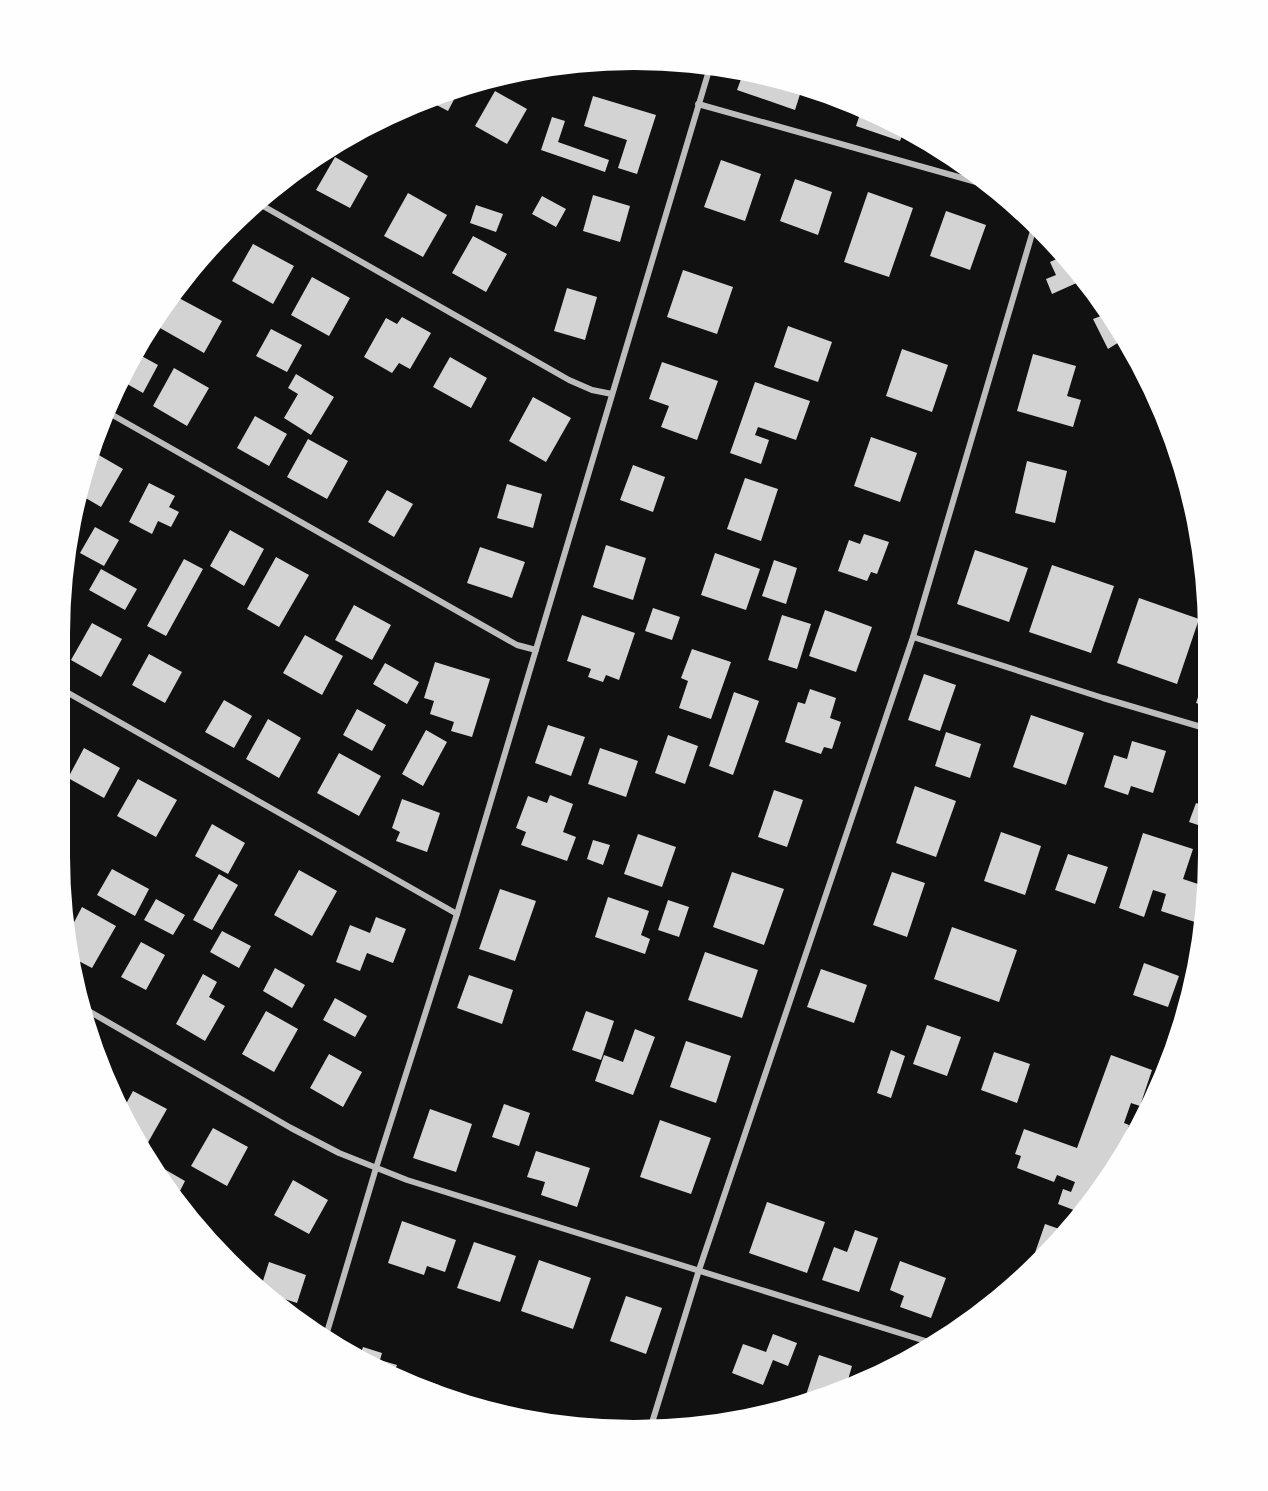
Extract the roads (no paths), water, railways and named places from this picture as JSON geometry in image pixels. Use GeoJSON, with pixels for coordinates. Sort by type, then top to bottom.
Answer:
{"type":"FeatureCollection","features":[{"type":"Feature","properties":{"kind":"street"},"geometry":{"type":"LineString","coordinates":[[328,1330],[376,1168],[458,914],[708,75]]}},
{"type":"Feature","properties":{"kind":"street"},"geometry":{"type":"LineString","coordinates":[[698,104],[966,179]]}},
{"type":"Feature","properties":{"kind":"street"},"geometry":{"type":"LineString","coordinates":[[265,207],[569,380],[592,390],[612,394]]}},
{"type":"Feature","properties":{"kind":"street"},"geometry":{"type":"LineString","coordinates":[[653,1419],[699,1270],[913,637],[1032,236]]}},
{"type":"Feature","properties":{"kind":"street"},"geometry":{"type":"LineString","coordinates":[[114,416],[517,645],[536,650]]}},
{"type":"Feature","properties":{"kind":"street"},"geometry":{"type":"LineString","coordinates":[[913,637],[1198,726]]}},
{"type":"Feature","properties":{"kind":"street"},"geometry":{"type":"LineString","coordinates":[[70,694],[458,914]]}},
{"type":"Feature","properties":{"kind":"street"},"geometry":{"type":"LineString","coordinates":[[93,1014],[291,1128],[339,1153],[376,1168],[407,1180],[924,1340]]}}]}
